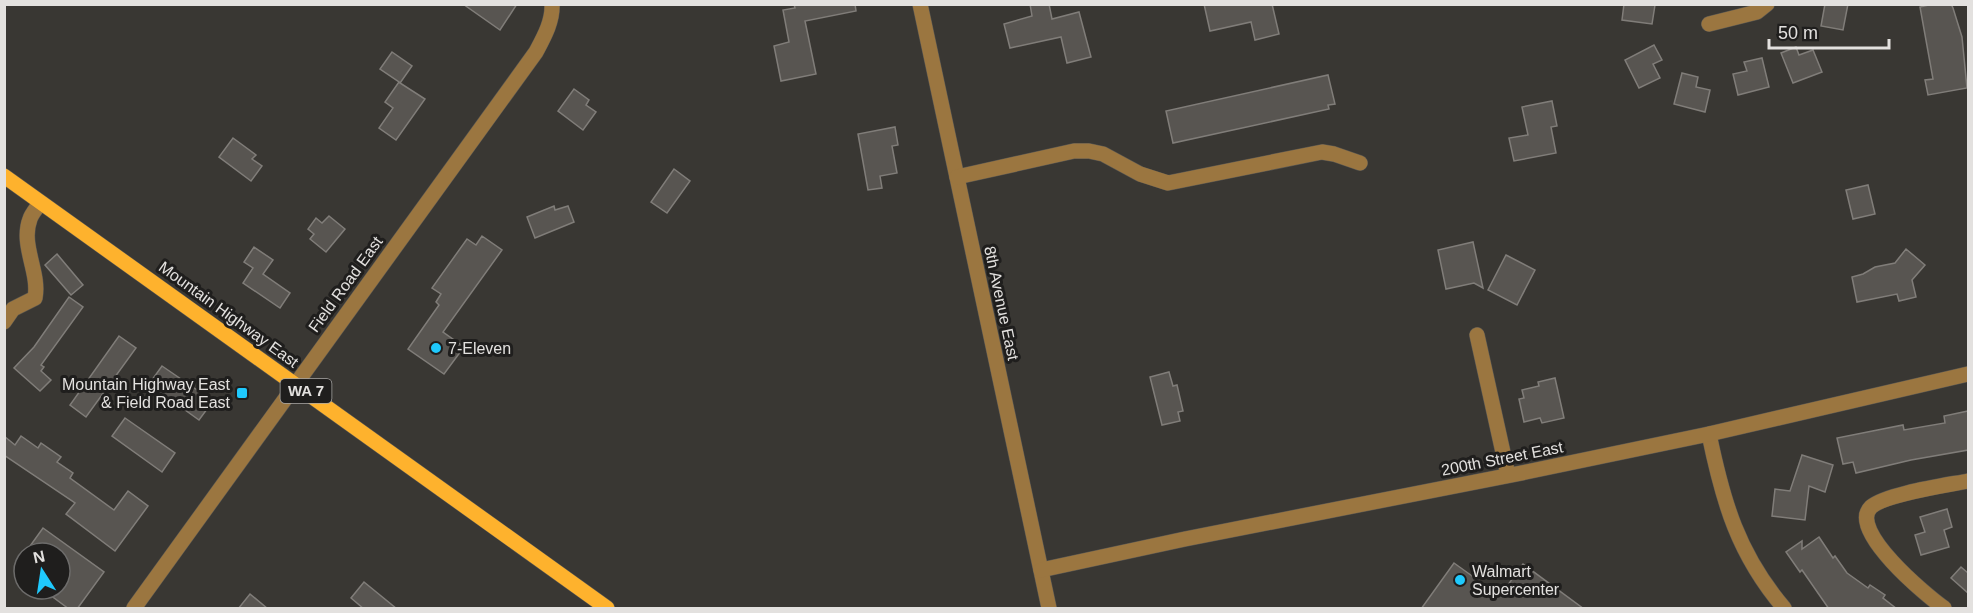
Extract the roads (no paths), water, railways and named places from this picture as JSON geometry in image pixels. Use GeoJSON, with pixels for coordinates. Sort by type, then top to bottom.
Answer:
{"type":"FeatureCollection","features":[{"type":"Feature","properties":{"kind":"main road","name":"Mountain Highway East"},"geometry":{"type":"LineString","coordinates":[[4,176],[607,609]]}},
{"type":"Feature","properties":{"kind":"street","name":"Field Road East"},"geometry":{"type":"LineString","coordinates":[[134,609],[536,51],[546,33],[552,4]]}},
{"type":"Feature","properties":{"kind":"street","name":"8th Avenue East"},"geometry":{"type":"LineString","coordinates":[[920,4],[1049,609]]}},
{"type":"Feature","properties":{"kind":"street"},"geometry":{"type":"LineString","coordinates":[[1709,24],[1757,12],[1767,4]]}},
{"type":"Feature","properties":{"kind":"street"},"geometry":{"type":"LineString","coordinates":[[957,177],[1074,151],[1103,154],[1140,174],[1168,183],[1322,152],[1360,163]]}},
{"type":"Feature","properties":{"kind":"street"},"geometry":{"type":"LineString","coordinates":[[4,322],[13,309],[35,298],[36,284],[28,236],[30,219],[40,203]]}},
{"type":"Feature","properties":{"kind":"street"},"geometry":{"type":"LineString","coordinates":[[1478,335],[1508,475]]}},
{"type":"Feature","properties":{"kind":"street","name":"200th Street East"},"geometry":{"type":"LineString","coordinates":[[1041,570],[1709,434],[1968,374]]}},
{"type":"Feature","properties":{"kind":"street"},"geometry":{"type":"LineString","coordinates":[[1709,434],[1725,504],[1737,536],[1756,573],[1784,609]]}},
{"type":"Feature","properties":{"kind":"street"},"geometry":{"type":"LineString","coordinates":[[1944,609],[1906,578],[1874,538],[1869,528],[1868,513],[1870,508],[1887,499],[1968,481]]}},
{"type":"Feature","properties":{"kind":"place","name":"7-Eleven"},"geometry":{"type":"Point","coordinates":[436,348]}},
{"type":"Feature","properties":{"kind":"place","name":"Mountain Highway East & Field Road East"},"geometry":{"type":"Point","coordinates":[242,393]}},
{"type":"Feature","properties":{"kind":"place","name":"Walmart Supercenter"},"geometry":{"type":"Point","coordinates":[1460,580]}}]}
